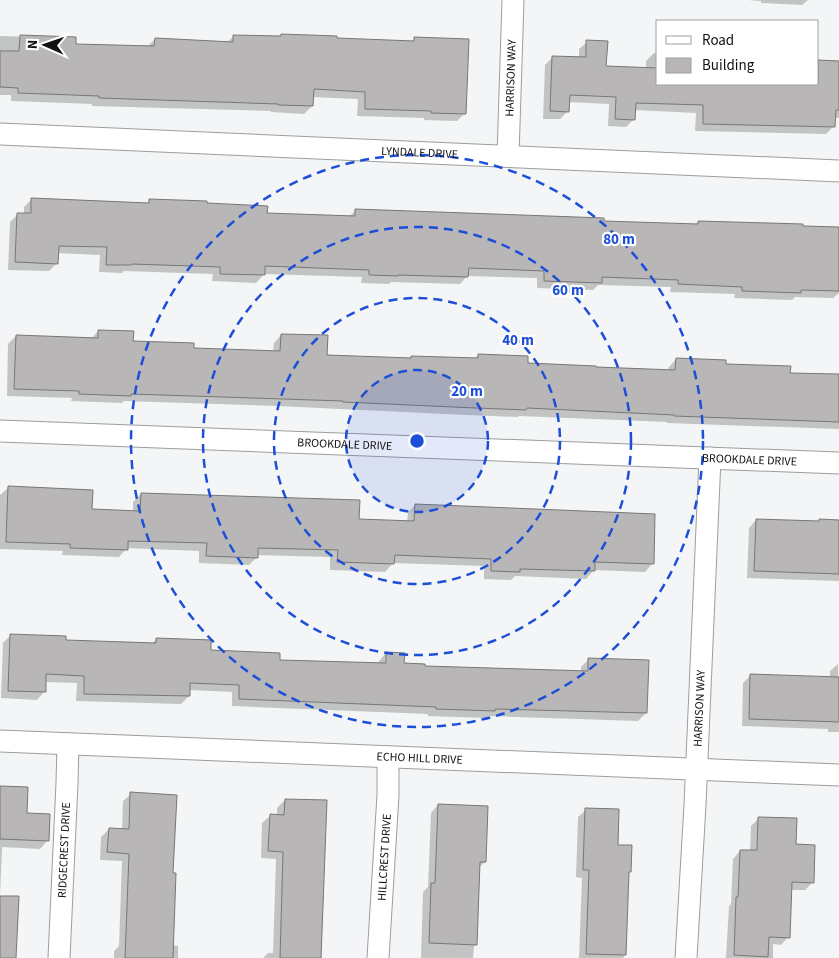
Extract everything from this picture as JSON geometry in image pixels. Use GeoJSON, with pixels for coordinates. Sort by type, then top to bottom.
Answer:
{"type":"FeatureCollection","features":[{"type":"Feature","properties":{"kind":"street","name":"HARRISON WAY"},"geometry":{"type":"LineString","coordinates":[[508,156],[513,0]]}},
{"type":"Feature","properties":{"kind":"street","name":"LYNDALE DRIVE"},"geometry":{"type":"LineString","coordinates":[[0,134],[839,171]]}},
{"type":"Feature","properties":{"kind":"street","name":"BROOKDALE DRIVE"},"geometry":{"type":"LineString","coordinates":[[0,431],[839,463]]}},
{"type":"Feature","properties":{"kind":"street","name":"HARRISON WAY"},"geometry":{"type":"LineString","coordinates":[[686,958],[697,769],[710,458]]}},
{"type":"Feature","properties":{"kind":"street","name":"ECHO HILL DRIVE"},"geometry":{"type":"LineString","coordinates":[[0,741],[839,775]]}},
{"type":"Feature","properties":{"kind":"street","name":"RIDGECREST DRIVE"},"geometry":{"type":"LineString","coordinates":[[58,958],[68,744]]}},
{"type":"Feature","properties":{"kind":"street","name":"HILLCREST DRIVE"},"geometry":{"type":"LineString","coordinates":[[378,958],[388,795],[388,756]]}},
{"type":"Feature","properties":{"kind":"building"},"geometry":{"type":"Polygon","coordinates":[[[281,34],[414,41],[414,37],[469,39],[466,114],[365,109],[365,92],[314,89],[313,106],[99,98],[99,96],[18,93],[18,88],[0,87],[0,51],[19,51],[20,35],[76,37],[76,44],[154,46],[155,38],[233,42],[233,35],[281,36],[281,34]]]}},
{"type":"Feature","properties":{"kind":"building"},"geometry":{"type":"Polygon","coordinates":[[[586,40],[608,41],[606,66],[656,68],[656,85],[819,85],[819,60],[839,61],[839,110],[836,110],[835,127],[703,124],[703,105],[636,103],[635,120],[615,119],[616,97],[570,95],[569,112],[550,111],[552,56],[586,57],[586,40]]]}},
{"type":"Feature","properties":{"kind":"building"},"geometry":{"type":"Polygon","coordinates":[[[31,198],[149,203],[149,199],[207,201],[207,203],[268,206],[267,213],[355,216],[355,209],[604,218],[604,221],[698,224],[698,221],[839,227],[839,291],[801,290],[801,293],[742,291],[742,287],[678,284],[678,280],[602,277],[602,283],[544,281],[544,271],[469,268],[468,277],[369,275],[369,270],[265,266],[265,275],[220,274],[220,267],[106,265],[107,247],[59,246],[58,264],[15,262],[17,213],[31,213],[31,198]]]}},
{"type":"Feature","properties":{"kind":"building"},"geometry":{"type":"Polygon","coordinates":[[[98,330],[134,331],[133,341],[194,343],[194,348],[280,351],[281,334],[328,335],[327,355],[411,358],[411,356],[478,358],[478,354],[528,356],[528,363],[675,370],[676,358],[726,360],[726,364],[791,366],[790,373],[839,374],[839,422],[343,401],[79,394],[79,391],[14,389],[16,335],[98,338],[98,330]]]}},
{"type":"Feature","properties":{"kind":"building"},"geometry":{"type":"Polygon","coordinates":[[[8,486],[93,490],[92,509],[140,511],[141,493],[360,500],[359,519],[414,521],[415,504],[655,514],[654,564],[595,562],[595,571],[520,569],[520,572],[491,571],[491,559],[395,555],[394,564],[337,562],[338,550],[258,548],[258,558],[206,556],[207,543],[128,541],[128,550],[70,548],[70,544],[6,542],[8,486]]]}},
{"type":"Feature","properties":{"kind":"building"},"geometry":{"type":"Polygon","coordinates":[[[756,519],[839,520],[839,574],[754,571],[756,519]]]}},
{"type":"Feature","properties":{"kind":"building"},"geometry":{"type":"Polygon","coordinates":[[[10,634],[66,636],[66,640],[156,643],[156,638],[211,640],[211,650],[280,653],[280,660],[386,663],[386,652],[405,653],[404,663],[425,664],[425,666],[588,671],[588,658],[649,660],[647,713],[436,709],[436,707],[239,699],[239,685],[190,683],[190,696],[84,694],[84,676],[46,674],[46,692],[8,691],[10,634]]]}},
{"type":"Feature","properties":{"kind":"building"},"geometry":{"type":"Polygon","coordinates":[[[750,674],[839,677],[839,722],[749,719],[750,674]]]}},
{"type":"Feature","properties":{"kind":"building"},"geometry":{"type":"Polygon","coordinates":[[[0,786],[28,787],[27,813],[50,814],[49,841],[0,839],[0,786]]]}},
{"type":"Feature","properties":{"kind":"building"},"geometry":{"type":"Polygon","coordinates":[[[130,792],[177,795],[173,873],[176,873],[173,958],[125,958],[129,854],[107,852],[109,828],[129,829],[130,792]]]}},
{"type":"Feature","properties":{"kind":"building"},"geometry":{"type":"Polygon","coordinates":[[[285,799],[327,800],[321,958],[280,958],[283,852],[268,851],[270,814],[284,815],[285,799]]]}},
{"type":"Feature","properties":{"kind":"building"},"geometry":{"type":"Polygon","coordinates":[[[438,804],[488,806],[486,862],[480,862],[477,945],[429,943],[431,883],[435,883],[438,804]]]}},
{"type":"Feature","properties":{"kind":"building"},"geometry":{"type":"Polygon","coordinates":[[[585,808],[619,809],[618,845],[632,845],[631,872],[629,872],[626,955],[586,954],[589,870],[583,870],[585,808]]]}},
{"type":"Feature","properties":{"kind":"building"},"geometry":{"type":"Polygon","coordinates":[[[758,817],[797,818],[796,844],[815,845],[814,883],[792,882],[790,938],[769,937],[768,957],[734,955],[740,850],[757,850],[758,817]]]}},
{"type":"Feature","properties":{"kind":"building"},"geometry":{"type":"Polygon","coordinates":[[[0,896],[19,896],[16,958],[0,958],[0,896]]]}}]}
